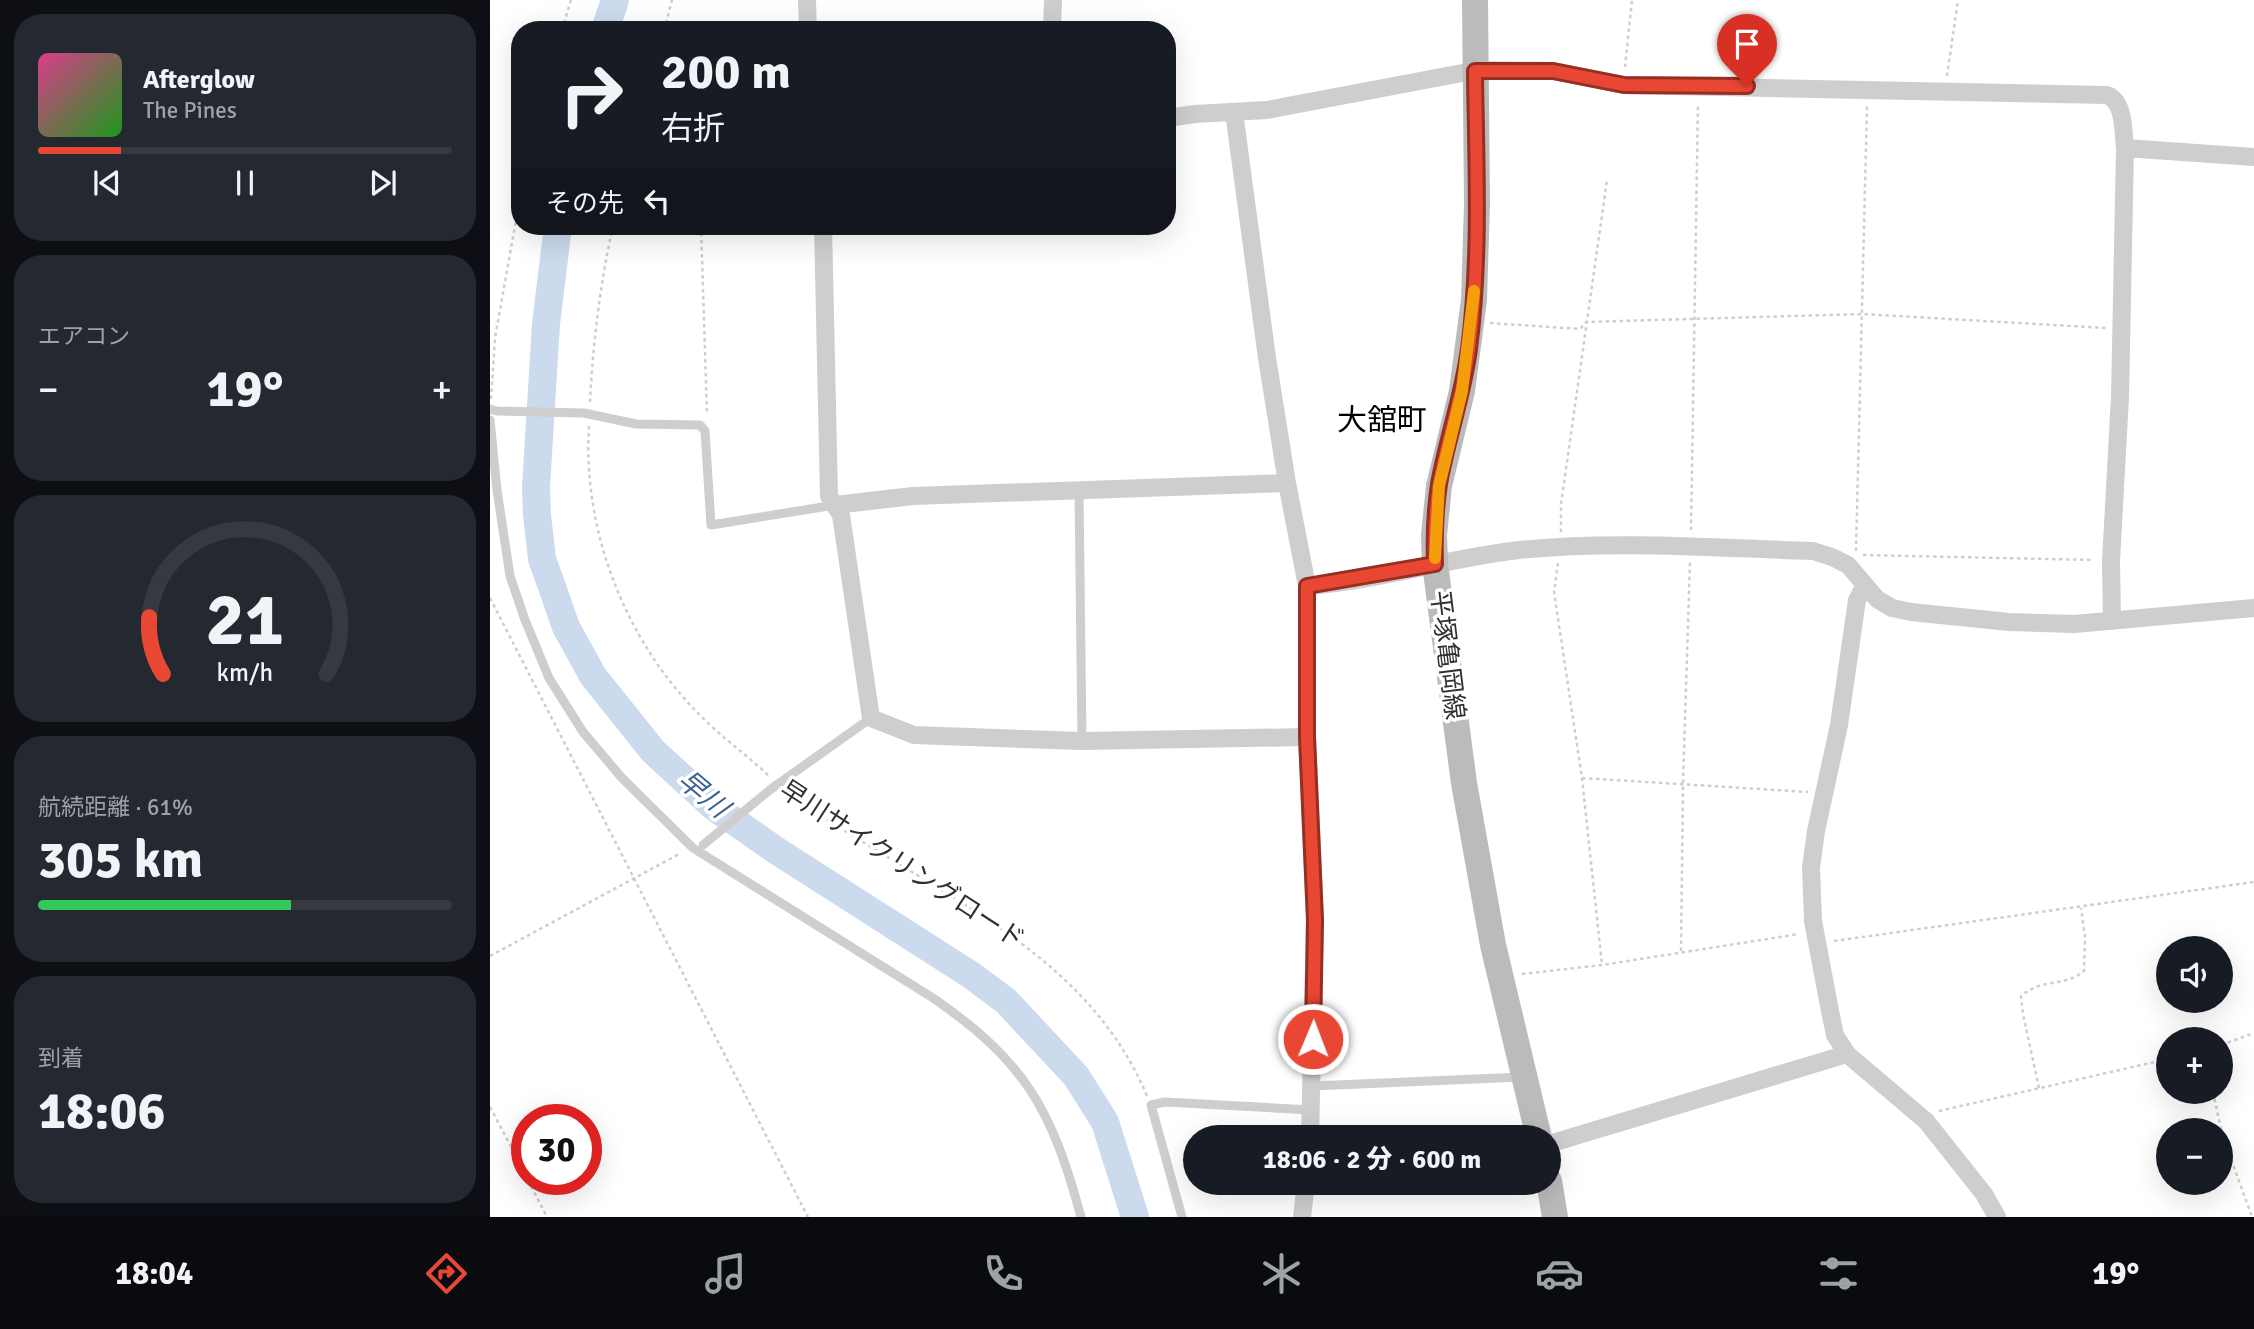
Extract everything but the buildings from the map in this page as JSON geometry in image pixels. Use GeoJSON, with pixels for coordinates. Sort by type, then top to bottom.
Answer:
{"type":"FeatureCollection","features":[{"type":"Feature","properties":{"kind":"main road","name":"平塚亀岡線"},"geometry":{"type":"LineString","coordinates":[[1475,0],[1477,204],[1474,300],[1462,391],[1439,486],[1434,536],[1435,564],[1464,783],[1500,977],[1536,1125]]}},
{"type":"Feature","properties":{"kind":"main road"},"geometry":{"type":"LineString","coordinates":[[1551,1195],[1555,1217]]}},
{"type":"Feature","properties":{"kind":"street"},"geometry":{"type":"LineString","coordinates":[[807,0],[808,21]]}},
{"type":"Feature","properties":{"kind":"street"},"geometry":{"type":"LineString","coordinates":[[1052,21],[1053,0]]}},
{"type":"Feature","properties":{"kind":"street"},"geometry":{"type":"LineString","coordinates":[[1176,117],[1267,110],[1475,71],[1553,71],[1624,85],[2107,95],[2117,102],[2120,110],[2125,148],[2121,329],[2111,561],[2112,621]]}},
{"type":"Feature","properties":{"kind":"street"},"geometry":{"type":"LineString","coordinates":[[1234,112],[1249,235],[1287,483],[1307,586],[1307,737],[1315,920],[1311,1125]]}},
{"type":"Feature","properties":{"kind":"street"},"geometry":{"type":"LineString","coordinates":[[2125,148],[2254,157]]}},
{"type":"Feature","properties":{"kind":"street"},"geometry":{"type":"LineString","coordinates":[[823,235],[829,496],[841,516],[871,718],[914,735],[1082,741],[1307,737]]}},
{"type":"Feature","properties":{"kind":"street"},"geometry":{"type":"LineString","coordinates":[[835,505],[913,496],[1287,483]]}},
{"type":"Feature","properties":{"kind":"street"},"geometry":{"type":"LineString","coordinates":[[1307,586],[1516,551],[1561,547],[1691,547],[1813,551],[1847,565],[1877,599],[1892,608],[1911,612],[2044,624],[2112,621],[2254,608]]}},
{"type":"Feature","properties":{"kind":"street"},"geometry":{"type":"LineString","coordinates":[[1864,587],[1857,600],[1839,725],[1816,831],[1811,868],[1813,921],[1835,1035],[1847,1054],[1926,1121],[1984,1194],[1997,1217]]}},
{"type":"Feature","properties":{"kind":"street"},"geometry":{"type":"LineString","coordinates":[[1561,1140],[1847,1054]]}},
{"type":"Feature","properties":{"kind":"street"},"geometry":{"type":"LineString","coordinates":[[1303,1217],[1305,1195]]}},
{"type":"Feature","properties":{"kind":"lane"},"geometry":{"type":"LineString","coordinates":[[492,411],[587,414],[636,424],[700,425],[705,431],[711,525],[835,505]]}},
{"type":"Feature","properties":{"kind":"lane"},"geometry":{"type":"LineString","coordinates":[[490,420],[496,491],[510,576],[549,678],[583,732],[606,760],[698,847],[933,998],[971,1024],[994,1044],[1014,1067],[1043,1109],[1056,1135],[1081,1217]]}},
{"type":"Feature","properties":{"kind":"lane"},"geometry":{"type":"LineString","coordinates":[[1079,492],[1082,741]]}},
{"type":"Feature","properties":{"kind":"lane"},"geometry":{"type":"LineString","coordinates":[[698,847],[774,787],[871,718]]}},
{"type":"Feature","properties":{"kind":"lane"},"geometry":{"type":"LineString","coordinates":[[1313,1086],[1524,1076]]}},
{"type":"Feature","properties":{"kind":"lane"},"geometry":{"type":"LineString","coordinates":[[1182,1217],[1151,1105],[1165,1102],[1312,1110]]}},
{"type":"Feature","properties":{"kind":"path"},"geometry":{"type":"LineString","coordinates":[[565,21],[571,0]]}},
{"type":"Feature","properties":{"kind":"path"},"geometry":{"type":"LineString","coordinates":[[666,21],[672,0]]}},
{"type":"Feature","properties":{"kind":"path"},"geometry":{"type":"LineString","coordinates":[[1624,85],[1632,0]]}},
{"type":"Feature","properties":{"kind":"path"},"geometry":{"type":"LineString","coordinates":[[1945,91],[1958,0]]}},
{"type":"Feature","properties":{"kind":"path"},"geometry":{"type":"LineString","coordinates":[[1681,951],[1698,86]]}},
{"type":"Feature","properties":{"kind":"path"},"geometry":{"type":"LineString","coordinates":[[1868,89],[1856,555],[2111,561]]}},
{"type":"Feature","properties":{"kind":"path"},"geometry":{"type":"LineString","coordinates":[[1602,965],[1582,778],[1554,592],[1561,547],[1561,504],[1607,180]]}},
{"type":"Feature","properties":{"kind":"path"},"geometry":{"type":"LineString","coordinates":[[492,411],[495,338],[513,235]]}},
{"type":"Feature","properties":{"kind":"path","name":"早川サイクリングロード"},"geometry":{"type":"LineString","coordinates":[[612,235],[592,358],[587,452],[599,534],[610,571],[635,629],[668,679],[707,722],[774,787],[996,924],[1051,965],[1075,987],[1123,1050],[1151,1105]]}},
{"type":"Feature","properties":{"kind":"path"},"geometry":{"type":"LineString","coordinates":[[701,235],[707,420],[705,431]]}},
{"type":"Feature","properties":{"kind":"path"},"geometry":{"type":"LineString","coordinates":[[1490,323],[1580,329],[1586,322],[1862,314],[2121,329]]}},
{"type":"Feature","properties":{"kind":"path"},"geometry":{"type":"LineString","coordinates":[[490,598],[808,1217]]}},
{"type":"Feature","properties":{"kind":"path"},"geometry":{"type":"LineString","coordinates":[[1582,778],[1825,793]]}},
{"type":"Feature","properties":{"kind":"path"},"geometry":{"type":"LineString","coordinates":[[490,956],[671,856],[698,847]]}},
{"type":"Feature","properties":{"kind":"path"},"geometry":{"type":"LineString","coordinates":[[1500,977],[1602,965],[1681,951],[2080,906],[2254,882]]}},
{"type":"Feature","properties":{"kind":"path"},"geometry":{"type":"LineString","coordinates":[[2039,1088],[2022,1014],[2021,996],[2033,986],[2075,979],[2084,971],[2085,937],[2080,906]]}},
{"type":"Feature","properties":{"kind":"path"},"geometry":{"type":"LineString","coordinates":[[2233,1041],[2254,1033]]}},
{"type":"Feature","properties":{"kind":"path"},"geometry":{"type":"LineString","coordinates":[[1926,1121],[1933,1113],[2156,1062]]}},
{"type":"Feature","properties":{"kind":"path"},"geometry":{"type":"LineString","coordinates":[[2216,1104],[2222,1134],[2252,1217]]}},
{"type":"Feature","properties":{"kind":"path"},"geometry":{"type":"LineString","coordinates":[[490,1107],[511,1147]]}},
{"type":"Feature","properties":{"kind":"path"},"geometry":{"type":"LineString","coordinates":[[536,1195],[547,1217]]}},
{"type":"Feature","properties":{"kind":"waterway","name":"早川"},"geometry":{"type":"LineString","coordinates":[[608,21],[615,0]]}},
{"type":"Feature","properties":{"kind":"waterway","name":"早川"},"geometry":{"type":"LineString","coordinates":[[557,235],[546,324],[536,487],[537,515],[542,559],[566,627],[593,676],[653,751],[714,807],[777,851],[971,975],[1006,1001],[1076,1076],[1105,1122],[1135,1217]]}},
{"type":"Feature","properties":{"kind":"slow traffic"},"geometry":{"type":"LineString","coordinates":[[1435,558],[1434,536],[1439,486],[1462,391],[1474,291]]}},
{"type":"Feature","properties":{"kind":"district","name":"大舘町"},"geometry":{"type":"Point","coordinates":[1382,420]}},
{"type":"Feature","properties":{"kind":"route"},"geometry":{"type":"LineString","coordinates":[[1313,1039],[1315,920],[1307,737],[1307,586],[1435,564],[1434,536],[1439,486],[1462,391],[1474,300],[1477,204],[1475,71],[1553,71],[1624,85],[1747,86]]}}]}
